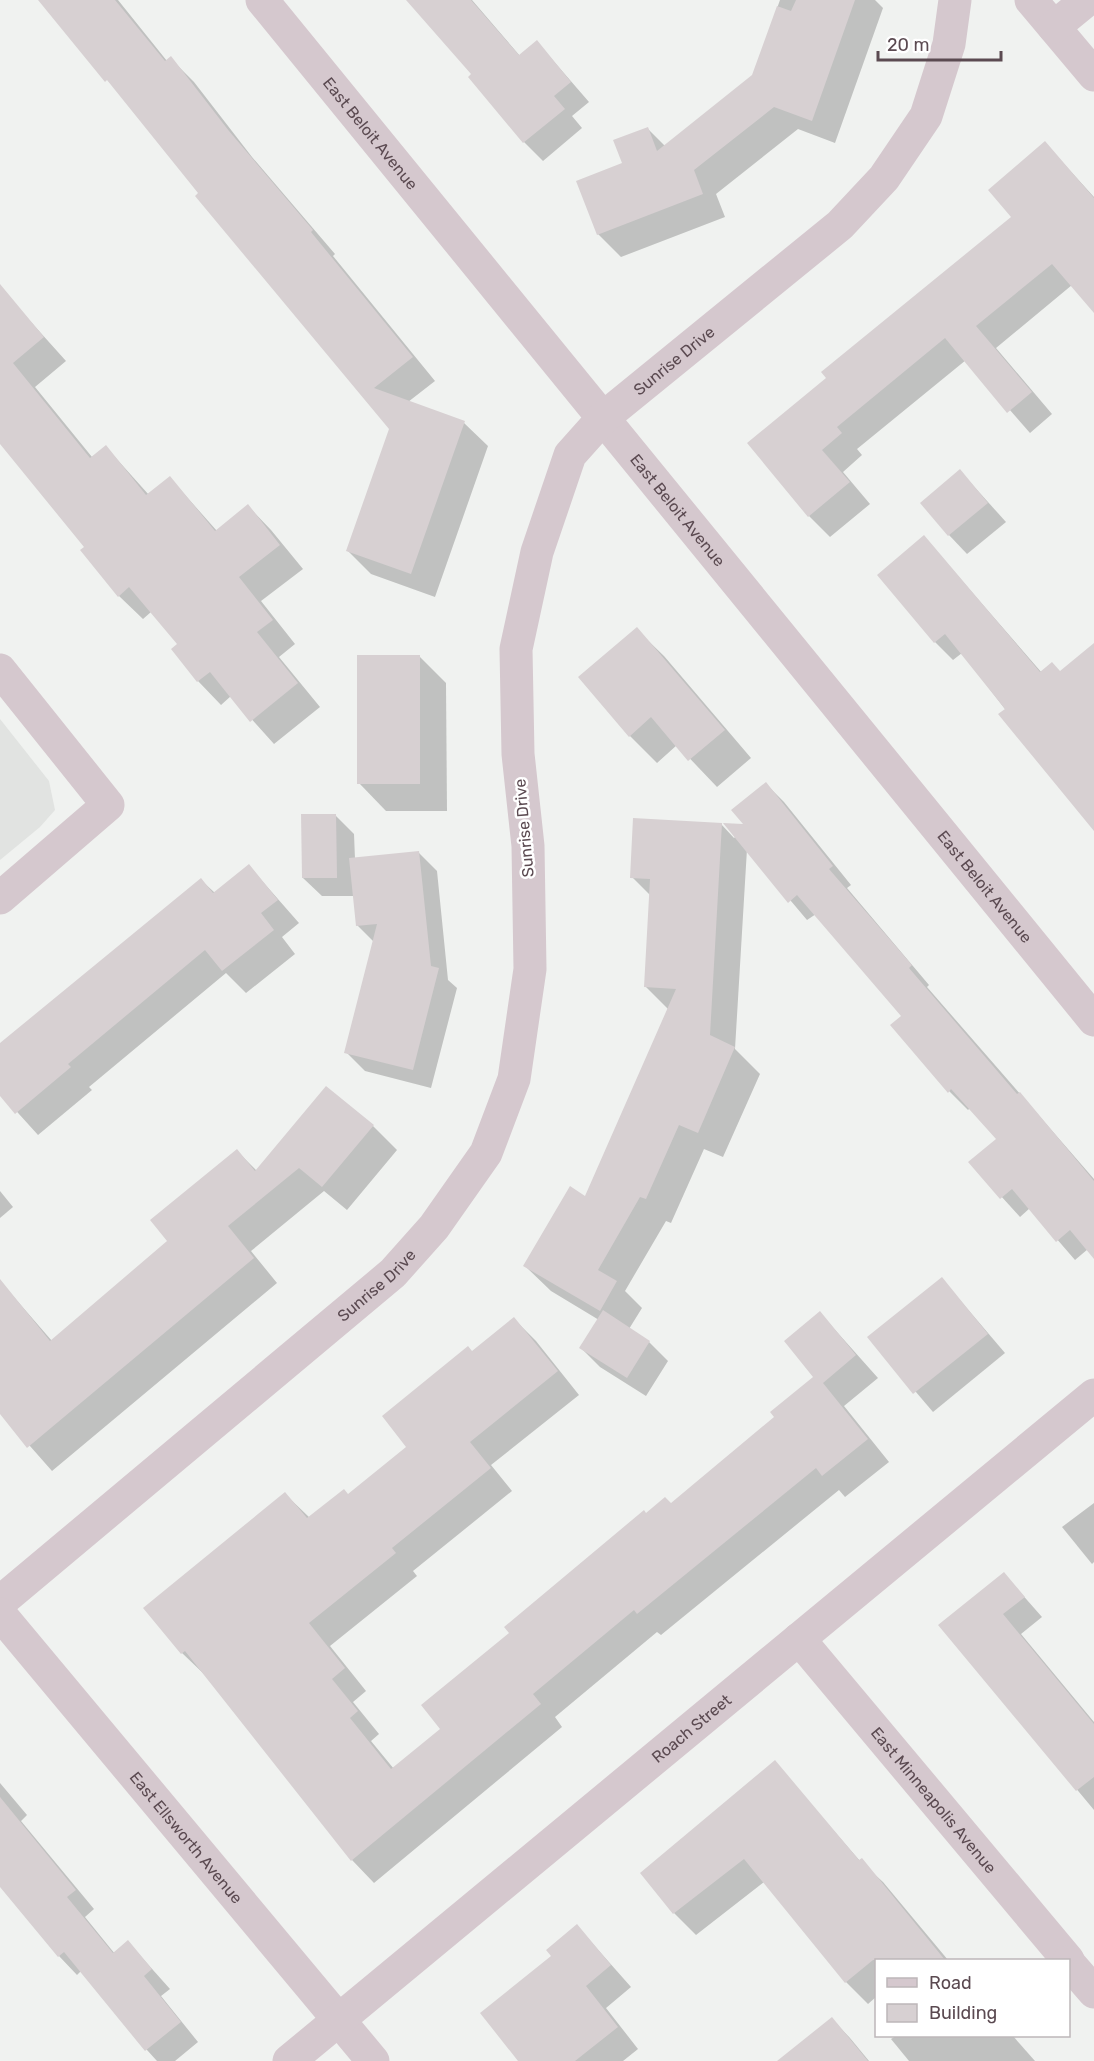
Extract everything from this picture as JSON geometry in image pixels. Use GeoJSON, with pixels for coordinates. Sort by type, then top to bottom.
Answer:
{"type":"FeatureCollection","features":[{"type":"Feature","properties":{"kind":"street","name":"East Beloit Avenue"},"geometry":{"type":"LineString","coordinates":[[262,0],[1094,1020]]}},
{"type":"Feature","properties":{"kind":"street","name":"Sunrise Drive"},"geometry":{"type":"LineString","coordinates":[[0,1602],[393,1273],[434,1227],[486,1153],[514,1079],[530,969],[528,846],[518,754],[516,649],[537,552],[570,455],[603,418],[840,225],[884,178],[926,116],[949,44],[955,0]]}},
{"type":"Feature","properties":{"kind":"street"},"geometry":{"type":"LineString","coordinates":[[1032,0],[1094,75]]}},
{"type":"Feature","properties":{"kind":"street"},"geometry":{"type":"LineString","coordinates":[[1054,27],[1087,0]]}},
{"type":"Feature","properties":{"kind":"street"},"geometry":{"type":"LineString","coordinates":[[0,670],[108,805],[0,898]]}},
{"type":"Feature","properties":{"kind":"street","name":"Roach Street"},"geometry":{"type":"LineString","coordinates":[[289,2061],[1094,1395]]}},
{"type":"Feature","properties":{"kind":"street","name":"East Ellsworth Avenue"},"geometry":{"type":"LineString","coordinates":[[0,1614],[373,2061]]}},
{"type":"Feature","properties":{"kind":"street","name":"East Minneapolis Avenue"},"geometry":{"type":"LineString","coordinates":[[799,1639],[1066,1959]]}},
{"type":"Feature","properties":{"kind":"street","name":"East Minneapolis Avenue"},"geometry":{"type":"LineString","coordinates":[[1070,1963],[1094,1992]]}},
{"type":"Feature","properties":{"kind":"shaded area"},"geometry":{"type":"Polygon","coordinates":[[[0,719],[49,781],[55,810],[40,827],[0,860],[0,719]]]}},
{"type":"Feature","properties":{"kind":"building"},"geometry":{"type":"Polygon","coordinates":[[[38,0],[115,0],[165,61],[171,56],[413,357],[374,388],[465,421],[411,574],[346,551],[389,429],[195,196],[198,193],[107,80],[105,82],[38,0]]]}},
{"type":"Feature","properties":{"kind":"building"},"geometry":{"type":"Polygon","coordinates":[[[406,0],[471,0],[519,55],[537,40],[571,82],[554,96],[565,109],[523,143],[468,77],[471,74],[406,0]]]}},
{"type":"Feature","properties":{"kind":"building"},"geometry":{"type":"Polygon","coordinates":[[[796,0],[855,0],[812,121],[774,107],[694,170],[703,194],[597,235],[576,181],[622,163],[613,140],[648,127],[657,151],[752,75],[777,6],[791,11],[796,0]]]}},
{"type":"Feature","properties":{"kind":"building"},"geometry":{"type":"Polygon","coordinates":[[[1045,141],[1094,198],[1094,313],[1052,264],[976,326],[1032,392],[1007,413],[945,338],[837,427],[842,433],[822,450],[850,482],[808,517],[747,443],[826,378],[821,372],[1011,217],[988,190],[1045,141]]]}},
{"type":"Feature","properties":{"kind":"building"},"geometry":{"type":"Polygon","coordinates":[[[0,284],[44,337],[13,363],[90,458],[106,445],[146,495],[170,476],[215,531],[248,504],[280,545],[239,577],[273,620],[257,632],[298,683],[250,722],[210,672],[197,682],[171,649],[177,644],[129,587],[118,597],[80,550],[84,547],[0,444],[0,284]]]}},
{"type":"Feature","properties":{"kind":"building"},"geometry":{"type":"Polygon","coordinates":[[[960,469],[988,503],[948,536],[920,503],[960,469]]]}},
{"type":"Feature","properties":{"kind":"building"},"geometry":{"type":"Polygon","coordinates":[[[924,535],[1040,672],[1052,662],[1060,671],[1094,643],[1094,831],[998,714],[1005,709],[945,634],[934,643],[877,575],[924,535]]]}},
{"type":"Feature","properties":{"kind":"building"},"geometry":{"type":"Polygon","coordinates":[[[637,627],[725,730],[688,761],[651,717],[629,737],[578,677],[637,627]]]}},
{"type":"Feature","properties":{"kind":"building"},"geometry":{"type":"Polygon","coordinates":[[[357,655],[420,655],[420,784],[357,784],[357,655]]]}},
{"type":"Feature","properties":{"kind":"building"},"geometry":{"type":"Polygon","coordinates":[[[766,782],[833,866],[829,869],[912,965],[909,968],[1017,1094],[1020,1092],[1094,1181],[1094,1259],[1070,1230],[1056,1242],[1012,1189],[1000,1199],[968,1162],[996,1139],[951,1089],[948,1093],[890,1025],[901,1016],[797,895],[788,903],[723,823],[743,824],[731,810],[766,782]]]}},
{"type":"Feature","properties":{"kind":"building"},"geometry":{"type":"Polygon","coordinates":[[[301,814],[336,814],[337,878],[302,878],[301,814]]]}},
{"type":"Feature","properties":{"kind":"building"},"geometry":{"type":"Polygon","coordinates":[[[633,818],[722,823],[710,1035],[735,1047],[698,1133],[679,1125],[646,1199],[640,1197],[598,1270],[617,1281],[600,1311],[523,1266],[570,1186],[585,1196],[676,989],[644,987],[650,879],[630,878],[633,818]]]}},
{"type":"Feature","properties":{"kind":"building"},"geometry":{"type":"Polygon","coordinates":[[[419,851],[431,966],[439,968],[413,1070],[344,1053],[377,924],[356,926],[349,858],[419,851]]]}},
{"type":"Feature","properties":{"kind":"building"},"geometry":{"type":"Polygon","coordinates":[[[249,864],[278,900],[261,913],[274,930],[222,971],[205,950],[68,1064],[71,1067],[15,1114],[0,1096],[0,1043],[201,878],[213,893],[249,864]]]}},
{"type":"Feature","properties":{"kind":"building"},"geometry":{"type":"Polygon","coordinates":[[[326,1086],[374,1125],[322,1187],[299,1168],[228,1226],[254,1258],[27,1448],[0,1414],[0,1279],[50,1341],[167,1241],[150,1220],[237,1149],[255,1171],[326,1086]]]}},
{"type":"Feature","properties":{"kind":"building"},"geometry":{"type":"Polygon","coordinates":[[[942,1277],[988,1334],[913,1394],[867,1337],[942,1277]]]}},
{"type":"Feature","properties":{"kind":"building"},"geometry":{"type":"Polygon","coordinates":[[[603,1310],[650,1341],[627,1378],[579,1348],[603,1310]]]}},
{"type":"Feature","properties":{"kind":"building"},"geometry":{"type":"Polygon","coordinates":[[[820,1311],[856,1355],[823,1383],[868,1439],[822,1476],[816,1468],[637,1614],[634,1610],[533,1694],[541,1704],[351,1861],[185,1651],[181,1654],[143,1608],[285,1492],[307,1518],[344,1489],[348,1494],[406,1447],[382,1416],[468,1346],[472,1351],[514,1317],[558,1371],[470,1442],[491,1468],[392,1548],[396,1553],[309,1623],[345,1668],[332,1679],[358,1711],[350,1718],[391,1769],[440,1729],[421,1705],[509,1633],[504,1627],[644,1510],[646,1513],[665,1497],[671,1503],[774,1417],[770,1412],[813,1377],[784,1341],[820,1311]]]}},
{"type":"Feature","properties":{"kind":"building"},"geometry":{"type":"Polygon","coordinates":[[[1004,1572],[1025,1597],[1003,1614],[1094,1724],[1094,1777],[1076,1791],[938,1625],[1004,1572]]]}},
{"type":"Feature","properties":{"kind":"building"},"geometry":{"type":"Polygon","coordinates":[[[775,1760],[859,1860],[862,1858],[944,1959],[875,1959],[845,1983],[744,1859],[673,1914],[640,1873],[775,1760]]]}},
{"type":"Feature","properties":{"kind":"building"},"geometry":{"type":"Polygon","coordinates":[[[0,1797],[76,1890],[67,1897],[113,1953],[128,1940],[152,1969],[144,1976],[181,2022],[145,2051],[64,1952],[58,1957],[0,1887],[0,1797]]]}},
{"type":"Feature","properties":{"kind":"building"},"geometry":{"type":"Polygon","coordinates":[[[577,1924],[611,1965],[586,1986],[618,2027],[575,2061],[518,2061],[480,2013],[551,1956],[546,1950],[577,1924]]]}},
{"type":"Feature","properties":{"kind":"building"},"geometry":{"type":"Polygon","coordinates":[[[832,2017],[868,2061],[777,2061],[832,2017]]]}}]}
